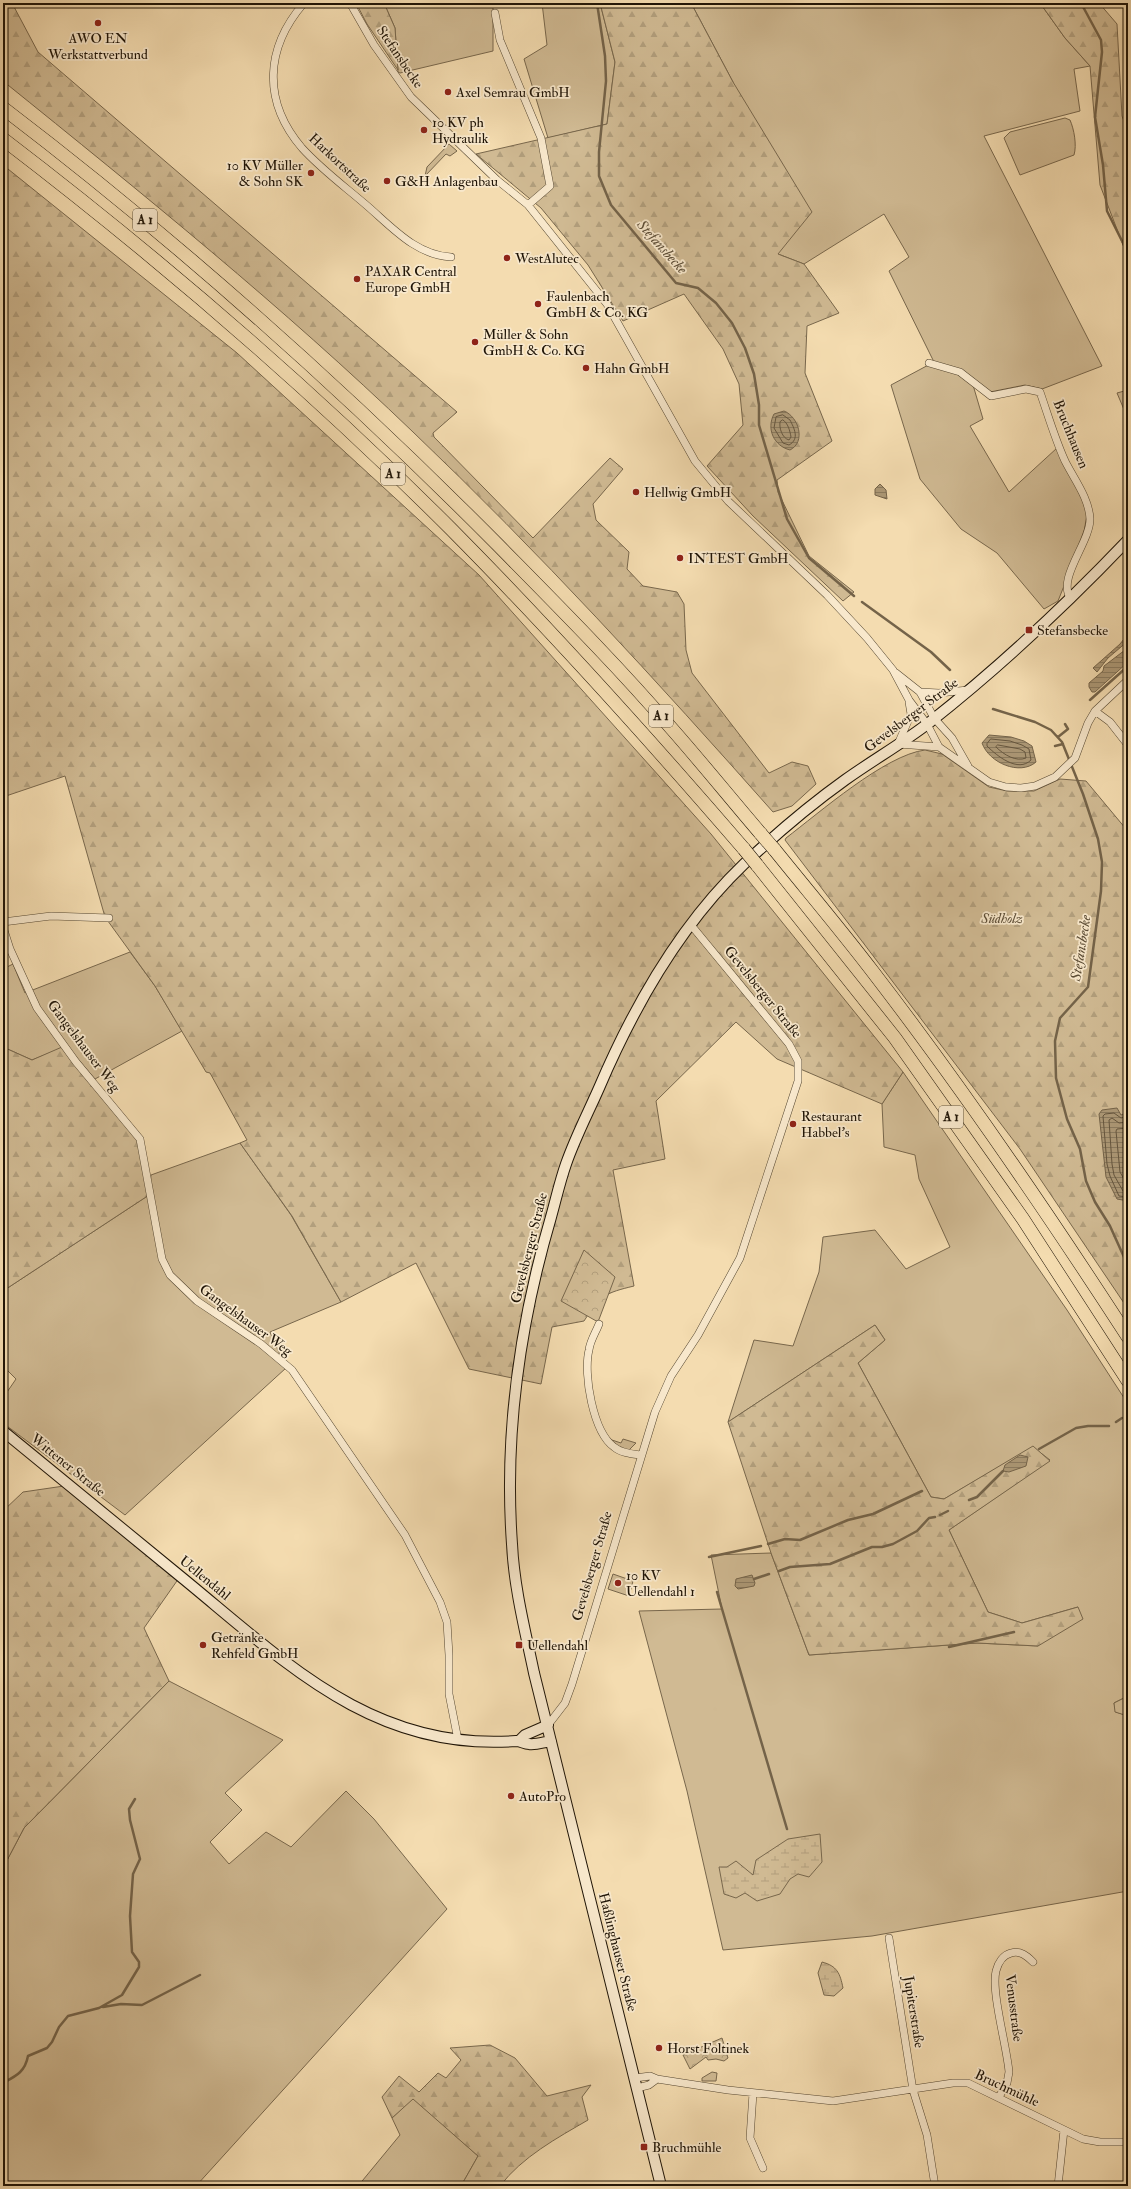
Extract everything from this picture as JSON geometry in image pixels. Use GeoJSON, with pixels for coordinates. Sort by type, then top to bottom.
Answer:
{"type":"FeatureCollection","features":[{"type":"Feature","properties":{"kind":"highway","name":"A 1"},"geometry":{"type":"LineString","coordinates":[[3,108],[89,174],[198,264],[303,356],[398,445],[561,608],[672,728],[774,849],[872,971],[931,1049],[1042,1207],[1128,1337]]}},
{"type":"Feature","properties":{"kind":"highway","name":"A 1"},"geometry":{"type":"LineString","coordinates":[[3,139],[155,260],[255,346],[322,407],[445,524],[582,666],[652,743],[757,865],[913,1064],[1023,1219],[1128,1381]]}},
{"type":"Feature","properties":{"kind":"main road","name":"Gevelsberger Straße"},"geometry":{"type":"LineString","coordinates":[[548,1725],[518,1597],[512,1543],[510,1483],[512,1435],[521,1340],[538,1262],[566,1163],[618,1043],[649,986],[691,925],[742,866],[842,782],[931,721],[968,690],[1071,599],[1128,540]]}},
{"type":"Feature","properties":{"kind":"main road","name":"Wittener Straße"},"geometry":{"type":"LineString","coordinates":[[3,1431],[115,1522]]}},
{"type":"Feature","properties":{"kind":"main road","name":"Uellendahl"},"geometry":{"type":"LineString","coordinates":[[115,1522],[275,1653],[343,1701],[369,1715],[420,1733],[458,1740],[495,1742],[519,1741],[531,1744],[551,1741]]}},
{"type":"Feature","properties":{"kind":"main road","name":"Haßlinghauser Straße"},"geometry":{"type":"LineString","coordinates":[[548,1725],[661,2186]]}},
{"type":"Feature","properties":{"kind":"main road"},"geometry":{"type":"LineString","coordinates":[[519,1741],[525,1735],[548,1725]]}},
{"type":"Feature","properties":{"kind":"street","name":"Harkortstraße"},"geometry":{"type":"LineString","coordinates":[[304,3],[290,19],[280,37],[275,57],[274,77],[276,95],[284,122],[302,148],[329,175],[414,246],[439,256],[451,257]]}},
{"type":"Feature","properties":{"kind":"street","name":"Stefansbecke"},"geometry":{"type":"LineString","coordinates":[[350,3],[374,45],[411,98],[498,180],[528,205],[607,304],[695,461],[728,501],[841,609],[893,670],[920,692],[931,721]]}},
{"type":"Feature","properties":{"kind":"street"},"geometry":{"type":"LineString","coordinates":[[495,13],[500,40],[541,138],[546,161],[550,186],[528,205]]}},
{"type":"Feature","properties":{"kind":"street","name":"Bruchhausen"},"geometry":{"type":"LineString","coordinates":[[929,364],[960,372],[991,396],[1026,389],[1040,392],[1065,460],[1088,506],[1090,521],[1086,537],[1067,581],[1068,595],[1071,599]]}},
{"type":"Feature","properties":{"kind":"street","name":"Stefansbecke"},"geometry":{"type":"LineString","coordinates":[[893,670],[909,700],[931,721]]}},
{"type":"Feature","properties":{"kind":"street"},"geometry":{"type":"LineString","coordinates":[[898,744],[940,747],[989,782],[1021,788],[1046,782],[1067,767],[1075,758],[1094,711],[1128,680]]}},
{"type":"Feature","properties":{"kind":"street"},"geometry":{"type":"LineString","coordinates":[[920,692],[939,693],[968,690]]}},
{"type":"Feature","properties":{"kind":"street","name":"Stefansbecke"},"geometry":{"type":"LineString","coordinates":[[898,744],[911,714],[909,700]]}},
{"type":"Feature","properties":{"kind":"street"},"geometry":{"type":"LineString","coordinates":[[1094,711],[1110,722],[1128,745]]}},
{"type":"Feature","properties":{"kind":"street"},"geometry":{"type":"LineString","coordinates":[[931,721],[952,738],[968,767]]}},
{"type":"Feature","properties":{"kind":"street"},"geometry":{"type":"LineString","coordinates":[[931,721],[940,747]]}},
{"type":"Feature","properties":{"kind":"street"},"geometry":{"type":"LineString","coordinates":[[3,922],[51,916],[109,918]]}},
{"type":"Feature","properties":{"kind":"street","name":"Gevelsberger Straße"},"geometry":{"type":"LineString","coordinates":[[548,1725],[565,1703],[572,1684],[640,1455],[655,1412],[671,1376],[698,1335],[740,1258],[798,1081],[798,1061],[789,1044],[691,925]]}},
{"type":"Feature","properties":{"kind":"street","name":"Gangelshauser Weg"},"geometry":{"type":"LineString","coordinates":[[3,927],[13,955],[37,1008],[76,1062],[140,1139],[162,1259],[170,1275],[197,1301],[262,1344],[292,1370],[405,1535],[440,1602],[446,1622],[450,1655],[449,1694],[458,1740]]}},
{"type":"Feature","properties":{"kind":"street"},"geometry":{"type":"LineString","coordinates":[[599,1324],[589,1349],[587,1363],[588,1381],[596,1416],[603,1435],[615,1448],[640,1455]]}},
{"type":"Feature","properties":{"kind":"street","name":"Jupiterstraße"},"geometry":{"type":"LineString","coordinates":[[889,1938],[913,2090],[926,2135],[935,2186]]}},
{"type":"Feature","properties":{"kind":"street","name":"Venusstraße"},"geometry":{"type":"LineString","coordinates":[[999,2097],[1007,2083],[1009,2072],[997,1997],[996,1972],[1001,1959],[1010,1953],[1023,1954],[1033,1962]]}},
{"type":"Feature","properties":{"kind":"street","name":"Bruchmühle"},"geometry":{"type":"LineString","coordinates":[[635,2078],[650,2076],[657,2079],[753,2093],[842,2101],[961,2082],[974,2085],[1083,2139],[1100,2142],[1128,2142]]}},
{"type":"Feature","properties":{"kind":"street"},"geometry":{"type":"LineString","coordinates":[[637,2088],[649,2085],[657,2079]]}},
{"type":"Feature","properties":{"kind":"street"},"geometry":{"type":"LineString","coordinates":[[753,2093],[750,2138],[763,2168]]}},
{"type":"Feature","properties":{"kind":"street"},"geometry":{"type":"LineString","coordinates":[[1058,2186],[1064,2130]]}},
{"type":"Feature","properties":{"kind":"green space"},"geometry":{"type":"Polygon","coordinates":[[[3,3],[12,3],[38,52],[457,412],[433,433],[434,437],[533,538],[610,458],[623,469],[593,504],[596,520],[629,552],[627,569],[643,586],[677,592],[684,604],[686,650],[692,673],[769,773],[792,762],[808,766],[816,784],[792,806],[773,812],[686,714],[552,570],[413,432],[314,340],[212,252],[3,81],[3,3]]]}},
{"type":"Feature","properties":{"kind":"green space"},"geometry":{"type":"Polygon","coordinates":[[[356,3],[384,3],[395,28],[398,70],[367,24],[356,3]]]}},
{"type":"Feature","properties":{"kind":"green space"},"geometry":{"type":"Polygon","coordinates":[[[384,3],[493,3],[493,51],[400,73],[398,72],[395,28],[384,3]]]}},
{"type":"Feature","properties":{"kind":"green space"},"geometry":{"type":"Polygon","coordinates":[[[542,3],[600,3],[615,62],[607,124],[548,138],[524,59],[547,45],[542,3]]]}},
{"type":"Feature","properties":{"kind":"green space"},"geometry":{"type":"Polygon","coordinates":[[[600,3],[691,3],[733,82],[812,212],[778,254],[804,264],[839,313],[807,326],[805,373],[832,441],[777,480],[778,492],[809,556],[854,592],[843,601],[753,516],[707,466],[743,425],[739,384],[723,349],[684,294],[623,321],[588,265],[541,208],[476,154],[607,124],[615,62],[600,3]]]}},
{"type":"Feature","properties":{"kind":"green space"},"geometry":{"type":"Polygon","coordinates":[[[691,3],[1040,3],[1065,38],[1090,66],[1074,69],[1080,111],[984,136],[1102,366],[1042,389],[1025,385],[990,392],[973,385],[983,419],[970,426],[1009,492],[1057,448],[1082,499],[1087,514],[1083,538],[1058,601],[1044,609],[997,553],[961,529],[920,479],[891,385],[934,362],[889,271],[909,257],[884,214],[804,264],[778,254],[733,82],[691,3]]]}},
{"type":"Feature","properties":{"kind":"green space"},"geometry":{"type":"Polygon","coordinates":[[[1040,3],[1099,3],[1117,24],[1122,116],[1128,132],[1128,258],[1100,185],[1090,66],[1065,38],[1040,3]]]}},
{"type":"Feature","properties":{"kind":"green space"},"geometry":{"type":"Polygon","coordinates":[[[1065,118],[1070,120],[1073,128],[1075,137],[1074,155],[1020,175],[1004,138],[1010,132],[1065,118]]]}},
{"type":"Feature","properties":{"kind":"green space"},"geometry":{"type":"Polygon","coordinates":[[[449,144],[457,151],[450,156],[446,154],[425,176],[427,167],[449,144]]]}},
{"type":"Feature","properties":{"kind":"green space"},"geometry":{"type":"Polygon","coordinates":[[[3,165],[237,353],[479,575],[711,834],[903,1072],[882,1104],[777,1059],[736,1022],[656,1101],[665,1159],[613,1170],[634,1286],[604,1296],[584,1321],[552,1327],[541,1384],[469,1369],[416,1263],[341,1302],[292,1216],[240,1143],[247,1140],[210,1073],[206,1072],[155,986],[105,917],[65,776],[3,797],[3,165]]]}},
{"type":"Feature","properties":{"kind":"green space"},"geometry":{"type":"Polygon","coordinates":[[[1128,390],[1128,419],[1117,393],[1128,390]]]}},
{"type":"Feature","properties":{"kind":"green space","name":"Südholz"},"geometry":{"type":"Polygon","coordinates":[[[925,750],[942,754],[989,787],[1007,791],[1034,791],[1060,779],[1086,781],[1126,829],[1128,827],[1128,1309],[1020,1149],[785,840],[834,800],[872,773],[909,754],[925,750]]]}},
{"type":"Feature","properties":{"kind":"green space"},"geometry":{"type":"Polygon","coordinates":[[[130,952],[155,986],[182,1031],[95,1079],[67,1046],[32,1060],[3,1047],[3,969],[13,964],[25,993],[130,952]]]}},
{"type":"Feature","properties":{"kind":"green space"},"geometry":{"type":"Polygon","coordinates":[[[3,1047],[32,1060],[62,1047],[138,1140],[149,1195],[3,1291],[3,1047]]]}},
{"type":"Feature","properties":{"kind":"green space"},"geometry":{"type":"Polygon","coordinates":[[[903,1072],[1067,1310],[1128,1404],[1128,1696],[1114,1703],[1116,1712],[1128,1716],[1128,1891],[872,1936],[723,1950],[687,1791],[639,1611],[722,1609],[711,1555],[771,1553],[809,1655],[977,1643],[1038,1646],[1078,1607],[1022,1623],[988,1612],[949,1530],[1050,1460],[1033,1447],[944,1499],[931,1497],[858,1363],[885,1340],[875,1325],[728,1422],[754,1340],[793,1346],[819,1272],[823,1237],[875,1230],[906,1269],[950,1247],[919,1179],[915,1155],[884,1147],[882,1104],[903,1072]]]}},
{"type":"Feature","properties":{"kind":"green space"},"geometry":{"type":"Polygon","coordinates":[[[240,1143],[291,1215],[341,1302],[270,1332],[286,1368],[125,1515],[3,1423],[3,1398],[16,1379],[3,1366],[3,1291],[149,1195],[151,1175],[240,1143]]]}},
{"type":"Feature","properties":{"kind":"green space"},"geometry":{"type":"Polygon","coordinates":[[[584,1250],[615,1277],[598,1322],[561,1301],[584,1250]]]}},
{"type":"Feature","properties":{"kind":"green space"},"geometry":{"type":"Polygon","coordinates":[[[875,1325],[885,1340],[858,1363],[931,1497],[944,1499],[1033,1446],[1050,1461],[949,1530],[988,1612],[1022,1623],[1078,1607],[1083,1619],[1038,1646],[977,1643],[809,1655],[771,1553],[728,1422],[875,1325]]]}},
{"type":"Feature","properties":{"kind":"green space"},"geometry":{"type":"Polygon","coordinates":[[[609,1439],[621,1443],[623,1439],[636,1443],[629,1450],[622,1449],[609,1439]]]}},
{"type":"Feature","properties":{"kind":"green space"},"geometry":{"type":"Polygon","coordinates":[[[64,1486],[179,1578],[144,1628],[169,1681],[24,1828],[3,1868],[3,1511],[23,1492],[64,1486]]]}},
{"type":"Feature","properties":{"kind":"green space"},"geometry":{"type":"Polygon","coordinates":[[[613,1574],[633,1581],[629,1596],[608,1589],[613,1574]]]}},
{"type":"Feature","properties":{"kind":"green space"},"geometry":{"type":"Polygon","coordinates":[[[169,1681],[283,1740],[225,1793],[242,1810],[210,1842],[229,1864],[266,1832],[291,1847],[346,1791],[374,1819],[447,1909],[196,2186],[3,2186],[3,1868],[24,1828],[169,1681]]]}},
{"type":"Feature","properties":{"kind":"green space"},"geometry":{"type":"Polygon","coordinates":[[[1128,1696],[1128,1716],[1115,1712],[1114,1703],[1128,1696]]]}},
{"type":"Feature","properties":{"kind":"green space"},"geometry":{"type":"Polygon","coordinates":[[[820,1834],[822,1862],[809,1877],[798,1874],[790,1879],[780,1894],[757,1901],[745,1893],[736,1898],[724,1894],[719,1867],[727,1867],[736,1861],[753,1875],[756,1860],[788,1839],[820,1834]]]}},
{"type":"Feature","properties":{"kind":"green space"},"geometry":{"type":"Polygon","coordinates":[[[822,1962],[834,1968],[841,1978],[843,1988],[834,1996],[824,1995],[818,1973],[822,1962]]]}},
{"type":"Feature","properties":{"kind":"green space"},"geometry":{"type":"Polygon","coordinates":[[[722,2038],[728,2058],[724,2061],[716,2059],[708,2060],[706,2057],[690,2069],[683,2055],[722,2038]]]}},
{"type":"Feature","properties":{"kind":"green space"},"geometry":{"type":"Polygon","coordinates":[[[490,2045],[515,2058],[547,2096],[591,2085],[582,2097],[588,2120],[552,2141],[529,2157],[500,2186],[461,2186],[478,2156],[413,2099],[392,2118],[382,2097],[399,2076],[419,2092],[438,2073],[446,2078],[461,2060],[450,2048],[490,2045]]]}},
{"type":"Feature","properties":{"kind":"green space"},"geometry":{"type":"Polygon","coordinates":[[[712,2072],[717,2073],[716,2081],[702,2081],[702,2078],[712,2072]]]}},
{"type":"Feature","properties":{"kind":"green space"},"geometry":{"type":"Polygon","coordinates":[[[413,2098],[478,2156],[461,2186],[358,2186],[400,2135],[392,2118],[413,2098]]]}},
{"type":"Feature","properties":{"kind":"water"},"geometry":{"type":"Polygon","coordinates":[[[784,411],[794,418],[799,430],[798,441],[790,450],[784,448],[776,441],[771,431],[774,414],[784,411]]]}},
{"type":"Feature","properties":{"kind":"water"},"geometry":{"type":"Polygon","coordinates":[[[880,484],[886,490],[887,499],[875,495],[875,489],[880,484]]]}},
{"type":"Feature","properties":{"kind":"water"},"geometry":{"type":"Polygon","coordinates":[[[1128,634],[1128,641],[1108,658],[1097,672],[1093,668],[1120,644],[1128,634]]]}},
{"type":"Feature","properties":{"kind":"water"},"geometry":{"type":"Polygon","coordinates":[[[1125,650],[1128,650],[1128,662],[1095,692],[1092,692],[1089,687],[1089,683],[1103,671],[1104,666],[1125,650]]]}},
{"type":"Feature","properties":{"kind":"water"},"geometry":{"type":"Polygon","coordinates":[[[989,735],[1011,737],[1024,741],[1032,746],[1036,762],[1022,768],[1006,765],[998,761],[991,756],[982,743],[989,735]]]}},
{"type":"Feature","properties":{"kind":"water"},"geometry":{"type":"Polygon","coordinates":[[[1117,1108],[1121,1115],[1128,1112],[1128,1201],[1117,1199],[1106,1177],[1099,1114],[1102,1110],[1117,1108]]]}},
{"type":"Feature","properties":{"kind":"water"},"geometry":{"type":"Polygon","coordinates":[[[1020,1455],[1028,1457],[1026,1466],[1009,1472],[1003,1471],[1005,1465],[1020,1455]]]}},
{"type":"Feature","properties":{"kind":"water"},"geometry":{"type":"Polygon","coordinates":[[[752,1575],[755,1583],[754,1586],[738,1589],[735,1586],[736,1579],[752,1575]]]}},
{"type":"Feature","properties":{"kind":"waterway","name":"Stefansbecke"},"geometry":{"type":"LineString","coordinates":[[597,3],[605,56],[606,81],[599,152],[599,176],[611,205],[676,283],[698,288],[716,303],[732,323],[745,348],[754,374],[759,405],[759,425],[787,519],[809,558],[854,596]]}},
{"type":"Feature","properties":{"kind":"waterway"},"geometry":{"type":"LineString","coordinates":[[1081,3],[1101,40],[1102,52],[1095,117],[1103,165],[1107,211],[1128,253]]}},
{"type":"Feature","properties":{"kind":"waterway","name":"Stefansbecke"},"geometry":{"type":"LineString","coordinates":[[862,602],[931,652],[950,670]]}},
{"type":"Feature","properties":{"kind":"waterway"},"geometry":{"type":"LineString","coordinates":[[1090,700],[1128,666]]}},
{"type":"Feature","properties":{"kind":"waterway","name":"Stefansbecke"},"geometry":{"type":"LineString","coordinates":[[993,709],[1035,722],[1051,730],[1062,742],[1083,794],[1098,839],[1102,862],[1101,891],[1088,987],[1060,1018],[1055,1041],[1056,1078],[1067,1119],[1080,1149],[1086,1181],[1095,1202],[1110,1226],[1128,1266]]}},
{"type":"Feature","properties":{"kind":"waterway"},"geometry":{"type":"LineString","coordinates":[[1058,737],[1068,729],[1065,724]]}},
{"type":"Feature","properties":{"kind":"waterway","name":"Stefansbecke"},"geometry":{"type":"LineString","coordinates":[[1055,746],[1063,744]]}},
{"type":"Feature","properties":{"kind":"waterway"},"geometry":{"type":"LineString","coordinates":[[1116,1422],[1122,1418]]}},
{"type":"Feature","properties":{"kind":"waterway"},"geometry":{"type":"LineString","coordinates":[[1039,1449],[1076,1428],[1088,1426],[1109,1426]]}},
{"type":"Feature","properties":{"kind":"waterway"},"geometry":{"type":"LineString","coordinates":[[969,1500],[977,1497],[1003,1471]]}},
{"type":"Feature","properties":{"kind":"waterway"},"geometry":{"type":"LineString","coordinates":[[768,1544],[785,1539],[800,1540],[848,1520],[873,1514],[922,1491]]}},
{"type":"Feature","properties":{"kind":"waterway"},"geometry":{"type":"LineString","coordinates":[[940,1515],[948,1511]]}},
{"type":"Feature","properties":{"kind":"waterway"},"geometry":{"type":"LineString","coordinates":[[779,1571],[790,1567],[830,1564],[872,1547],[882,1547],[893,1544],[917,1531],[929,1518],[935,1517]]}},
{"type":"Feature","properties":{"kind":"waterway"},"geometry":{"type":"LineString","coordinates":[[709,1557],[761,1546]]}},
{"type":"Feature","properties":{"kind":"waterway"},"geometry":{"type":"LineString","coordinates":[[754,1579],[769,1574]]}},
{"type":"Feature","properties":{"kind":"waterway"},"geometry":{"type":"LineString","coordinates":[[717,1592],[787,1829]]}},
{"type":"Feature","properties":{"kind":"waterway"},"geometry":{"type":"LineString","coordinates":[[949,1647],[1014,1632]]}},
{"type":"Feature","properties":{"kind":"waterway"},"geometry":{"type":"LineString","coordinates":[[3,2083],[16,2076],[22,2070],[28,2056],[47,2048],[52,2042],[59,2027],[68,2016],[99,2008],[122,1995],[139,1967],[139,1962],[132,1952],[130,1916],[133,1874],[140,1859],[130,1820],[129,1809],[135,1799]]}},
{"type":"Feature","properties":{"kind":"waterway"},"geometry":{"type":"LineString","coordinates":[[103,2007],[121,2004],[142,2005],[200,1975]]}},
{"type":"Feature","properties":{"kind":"place","name":"AWO EN Werkstattverbund"},"geometry":{"type":"Point","coordinates":[98,23]}},
{"type":"Feature","properties":{"kind":"place","name":"Axel Semrau GmbH"},"geometry":{"type":"Point","coordinates":[448,92]}},
{"type":"Feature","properties":{"kind":"place","name":"10 KV ph Hydraulik"},"geometry":{"type":"Point","coordinates":[424,130]}},
{"type":"Feature","properties":{"kind":"place","name":"10 KV Müller & Sohn SK"},"geometry":{"type":"Point","coordinates":[311,173]}},
{"type":"Feature","properties":{"kind":"place","name":"G&H Anlagenbau"},"geometry":{"type":"Point","coordinates":[387,181]}},
{"type":"Feature","properties":{"kind":"place","name":"WestAlutec"},"geometry":{"type":"Point","coordinates":[507,258]}},
{"type":"Feature","properties":{"kind":"place","name":"PAXAR Central Europe GmbH"},"geometry":{"type":"Point","coordinates":[357,279]}},
{"type":"Feature","properties":{"kind":"place","name":"Faulenbach GmbH & Co. KG"},"geometry":{"type":"Point","coordinates":[538,304]}},
{"type":"Feature","properties":{"kind":"place","name":"Müller & Sohn GmbH & Co. KG"},"geometry":{"type":"Point","coordinates":[475,342]}},
{"type":"Feature","properties":{"kind":"place","name":"Hahn GmbH"},"geometry":{"type":"Point","coordinates":[586,368]}},
{"type":"Feature","properties":{"kind":"place","name":"Hellwig GmbH"},"geometry":{"type":"Point","coordinates":[636,492]}},
{"type":"Feature","properties":{"kind":"place","name":"INTEST GmbH"},"geometry":{"type":"Point","coordinates":[680,558]}},
{"type":"Feature","properties":{"kind":"place","name":"Stefansbecke"},"geometry":{"type":"Point","coordinates":[1029,630]}},
{"type":"Feature","properties":{"kind":"place","name":"Restaurant Habbel's"},"geometry":{"type":"Point","coordinates":[793,1124]}},
{"type":"Feature","properties":{"kind":"place","name":"10 KV Uellendahl 1"},"geometry":{"type":"Point","coordinates":[618,1583]}},
{"type":"Feature","properties":{"kind":"place","name":"Getränke Rehfeld GmbH"},"geometry":{"type":"Point","coordinates":[203,1645]}},
{"type":"Feature","properties":{"kind":"place","name":"Uellendahl"},"geometry":{"type":"Point","coordinates":[519,1645]}},
{"type":"Feature","properties":{"kind":"place","name":"AutoPro"},"geometry":{"type":"Point","coordinates":[511,1796]}},
{"type":"Feature","properties":{"kind":"place","name":"Horst Foltinek"},"geometry":{"type":"Point","coordinates":[659,2048]}},
{"type":"Feature","properties":{"kind":"place","name":"Bruchmühle"},"geometry":{"type":"Point","coordinates":[644,2147]}}]}
